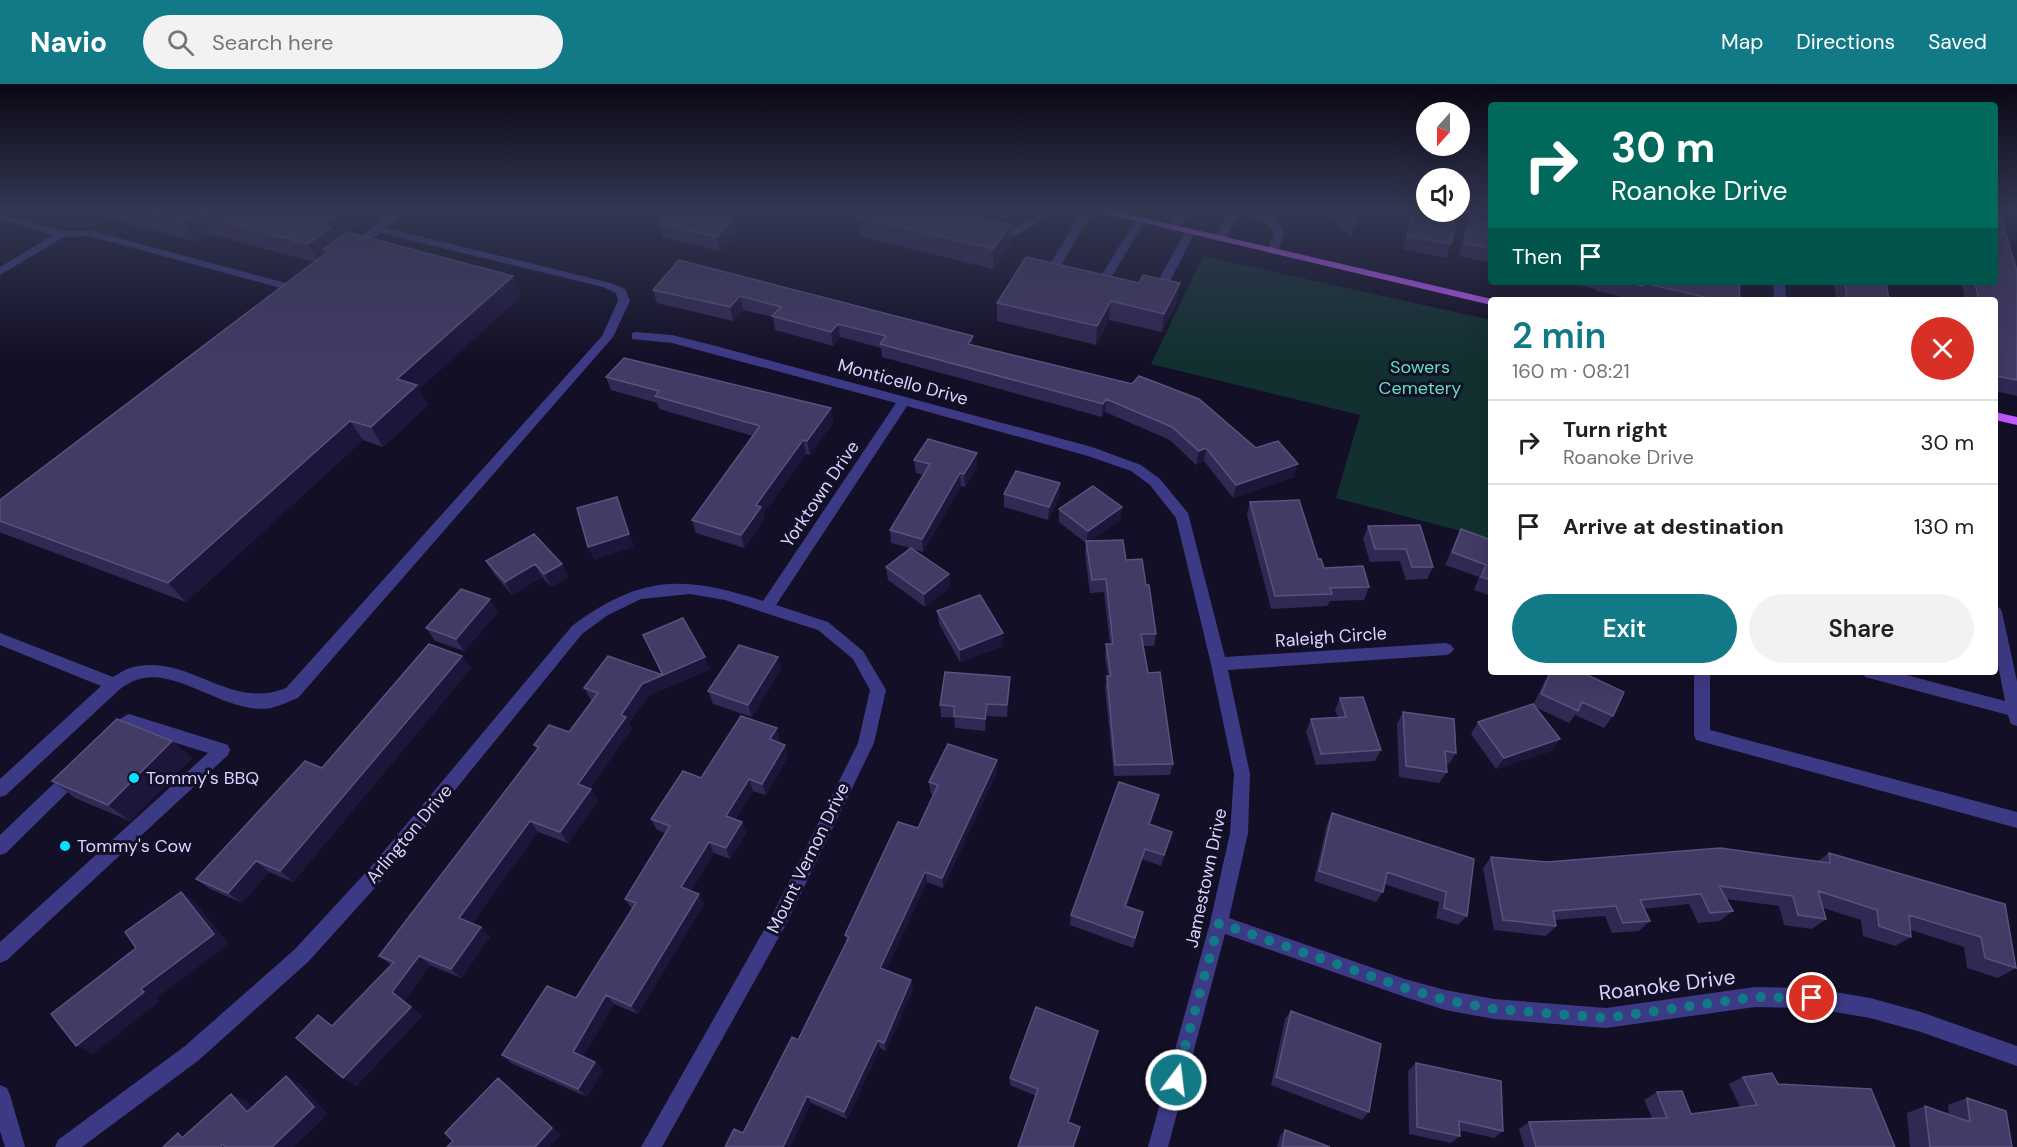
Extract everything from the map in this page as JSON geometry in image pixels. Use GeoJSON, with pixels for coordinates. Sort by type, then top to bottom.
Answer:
{"type":"FeatureCollection","features":[{"type":"Feature","properties":{"kind":"main road"},"geometry":{"type":"LineString","coordinates":[[1311,260],[1488,300]]}},
{"type":"Feature","properties":{"kind":"main road"},"geometry":{"type":"LineString","coordinates":[[1998,417],[2017,421]]}},
{"type":"Feature","properties":{"kind":"street"},"geometry":{"type":"LineString","coordinates":[[0,272],[20,260]]}},
{"type":"Feature","properties":{"kind":"street"},"geometry":{"type":"LineString","coordinates":[[195,260],[301,286],[280,301]]}},
{"type":"Feature","properties":{"kind":"street"},"geometry":{"type":"LineString","coordinates":[[0,790],[114,684],[132,673],[152,671],[177,676],[256,704],[284,698],[292,693],[596,350],[607,337],[624,301],[621,291],[607,285],[503,260]]}},
{"type":"Feature","properties":{"kind":"street"},"geometry":{"type":"LineString","coordinates":[[1059,260],[1051,272],[1102,284],[1117,260]]}},
{"type":"Feature","properties":{"kind":"street"},"geometry":{"type":"LineString","coordinates":[[1164,281],[1175,260]]}},
{"type":"Feature","properties":{"kind":"street","name":"Monticello Drive"},"geometry":{"type":"LineString","coordinates":[[636,336],[672,339],[712,349],[1092,452],[1136,468],[1155,482]]}},
{"type":"Feature","properties":{"kind":"street","name":"Yorktown Drive"},"geometry":{"type":"LineString","coordinates":[[767,607],[904,401]]}},
{"type":"Feature","properties":{"kind":"street","name":"Jamestown Drive"},"geometry":{"type":"LineString","coordinates":[[1155,482],[1183,517],[1219,664],[1242,774],[1242,813],[1219,923],[1158,1147]]}},
{"type":"Feature","properties":{"kind":"street","name":"Arlington Drive"},"geometry":{"type":"LineString","coordinates":[[65,1147],[192,1053],[302,955],[382,867],[577,630],[621,601],[660,590],[702,590],[767,607]]}},
{"type":"Feature","properties":{"kind":"street","name":"Mount Vernon Drive"},"geometry":{"type":"LineString","coordinates":[[651,1147],[778,922],[866,743],[878,690],[858,655],[823,626],[767,607]]}},
{"type":"Feature","properties":{"kind":"street"},"geometry":{"type":"LineString","coordinates":[[1881,675],[2016,714],[1998,627]]}},
{"type":"Feature","properties":{"kind":"street"},"geometry":{"type":"LineString","coordinates":[[0,639],[114,684]]}},
{"type":"Feature","properties":{"kind":"street","name":"Raleigh Circle"},"geometry":{"type":"LineString","coordinates":[[1219,664],[1446,648]]}},
{"type":"Feature","properties":{"kind":"street"},"geometry":{"type":"LineString","coordinates":[[1702,675],[1702,735],[2017,820]]}},
{"type":"Feature","properties":{"kind":"street"},"geometry":{"type":"LineString","coordinates":[[0,846],[129,721],[222,750],[0,954]]}},
{"type":"Feature","properties":{"kind":"street","name":"Roanoke Drive"},"geometry":{"type":"LineString","coordinates":[[1219,923],[1405,988],[1445,1000],[1494,1009],[1606,1018],[1755,997],[1812,998],[1870,1008],[1921,1022],[2017,1056]]}},
{"type":"Feature","properties":{"kind":"street"},"geometry":{"type":"LineString","coordinates":[[0,1095],[15,1147]]}},
{"type":"Feature","properties":{"kind":"green space","name":"Sowers Cemetery"},"geometry":{"type":"Polygon","coordinates":[[[1201,260],[1219,260],[1488,319],[1488,538],[1336,498],[1360,415],[1151,364],[1201,260]]]}},
{"type":"Feature","properties":{"kind":"building"},"geometry":{"type":"Polygon","coordinates":[[[317,260],[451,260],[513,276],[397,379],[417,385],[371,427],[350,421],[168,583],[0,521],[0,500],[317,260]]]}},
{"type":"Feature","properties":{"kind":"building"},"geometry":{"type":"Polygon","coordinates":[[[679,260],[973,336],[968,344],[1132,384],[1139,376],[1199,399],[1256,448],[1278,441],[1298,464],[1236,485],[1206,448],[1199,451],[1172,427],[1106,399],[1103,404],[880,344],[886,336],[838,324],[831,332],[772,316],[781,307],[740,296],[730,307],[653,290],[679,260]]]}},
{"type":"Feature","properties":{"kind":"building"},"geometry":{"type":"Polygon","coordinates":[[[1024,260],[1037,260],[1139,283],[1143,275],[1180,283],[1164,314],[1111,301],[1097,326],[997,303],[1024,260]]]}},
{"type":"Feature","properties":{"kind":"building"},"geometry":{"type":"Polygon","coordinates":[[[1998,260],[2014,260],[2017,271],[2017,380],[1998,376],[1998,297],[1978,297],[1976,285],[1998,285],[1998,260]]]}},
{"type":"Feature","properties":{"kind":"building"},"geometry":{"type":"Polygon","coordinates":[[[1653,285],[1739,285],[1740,297],[1704,297],[1653,285]]]}},
{"type":"Feature","properties":{"kind":"building"},"geometry":{"type":"Polygon","coordinates":[[[1845,285],[1886,285],[1888,297],[1847,297],[1845,285]]]}},
{"type":"Feature","properties":{"kind":"building"},"geometry":{"type":"Polygon","coordinates":[[[624,358],[831,408],[807,441],[803,440],[756,505],[761,507],[741,535],[692,520],[760,426],[655,396],[659,391],[606,377],[624,358]]]}},
{"type":"Feature","properties":{"kind":"building"},"geometry":{"type":"Polygon","coordinates":[[[928,439],[977,453],[964,474],[960,473],[922,539],[890,530],[930,464],[914,460],[928,439]]]}},
{"type":"Feature","properties":{"kind":"building"},"geometry":{"type":"Polygon","coordinates":[[[1016,471],[1060,483],[1049,507],[1004,494],[1016,471]]]}},
{"type":"Feature","properties":{"kind":"building"},"geometry":{"type":"Polygon","coordinates":[[[1093,486],[1122,507],[1088,531],[1059,509],[1093,486]]]}},
{"type":"Feature","properties":{"kind":"building"},"geometry":{"type":"Polygon","coordinates":[[[617,497],[629,534],[588,547],[577,508],[617,497]]]}},
{"type":"Feature","properties":{"kind":"building"},"geometry":{"type":"Polygon","coordinates":[[[1299,500],[1318,559],[1321,559],[1324,568],[1363,566],[1369,587],[1330,588],[1332,594],[1275,596],[1250,502],[1299,500]]]}},
{"type":"Feature","properties":{"kind":"building"},"geometry":{"type":"Polygon","coordinates":[[[1420,525],[1433,567],[1412,567],[1406,549],[1375,549],[1368,526],[1420,525]]]}},
{"type":"Feature","properties":{"kind":"building"},"geometry":{"type":"Polygon","coordinates":[[[1461,529],[1488,539],[1488,579],[1481,577],[1486,565],[1452,552],[1461,529]]]}},
{"type":"Feature","properties":{"kind":"building"},"geometry":{"type":"Polygon","coordinates":[[[534,534],[562,564],[544,574],[535,564],[505,582],[486,561],[534,534]]]}},
{"type":"Feature","properties":{"kind":"building"},"geometry":{"type":"Polygon","coordinates":[[[1123,540],[1126,560],[1142,559],[1146,585],[1149,585],[1156,634],[1141,634],[1148,673],[1160,672],[1173,764],[1115,765],[1107,676],[1111,676],[1106,644],[1113,644],[1106,579],[1092,580],[1086,541],[1123,540]]]}},
{"type":"Feature","properties":{"kind":"building"},"geometry":{"type":"Polygon","coordinates":[[[911,548],[949,574],[924,594],[886,567],[911,548]]]}},
{"type":"Feature","properties":{"kind":"building"},"geometry":{"type":"Polygon","coordinates":[[[461,589],[490,599],[456,639],[426,628],[461,589]]]}},
{"type":"Feature","properties":{"kind":"building"},"geometry":{"type":"Polygon","coordinates":[[[980,595],[1003,633],[960,650],[937,611],[980,595]]]}},
{"type":"Feature","properties":{"kind":"building"},"geometry":{"type":"Polygon","coordinates":[[[683,618],[705,657],[663,675],[643,635],[683,618]]]}},
{"type":"Feature","properties":{"kind":"building"},"geometry":{"type":"Polygon","coordinates":[[[429,644],[462,656],[280,871],[256,861],[228,893],[196,879],[305,761],[322,768],[429,644]]]}},
{"type":"Feature","properties":{"kind":"building"},"geometry":{"type":"Polygon","coordinates":[[[739,645],[778,657],[748,705],[708,691],[739,645]]]}},
{"type":"Feature","properties":{"kind":"building"},"geometry":{"type":"Polygon","coordinates":[[[608,656],[663,675],[642,684],[621,715],[626,717],[578,784],[591,789],[560,832],[530,821],[459,918],[481,927],[451,969],[419,956],[392,992],[411,1007],[343,1078],[296,1038],[318,1015],[332,1026],[394,962],[379,956],[539,747],[534,745],[549,725],[569,732],[598,693],[584,688],[608,656]]]}},
{"type":"Feature","properties":{"kind":"building"},"geometry":{"type":"Polygon","coordinates":[[[945,672],[1010,677],[1007,705],[987,704],[985,719],[954,716],[954,706],[940,705],[945,672]]]}},
{"type":"Feature","properties":{"kind":"building"},"geometry":{"type":"Polygon","coordinates":[[[1550,675],[1587,675],[1624,692],[1613,716],[1582,702],[1578,711],[1541,694],[1550,675]]]}},
{"type":"Feature","properties":{"kind":"building"},"geometry":{"type":"Polygon","coordinates":[[[1363,697],[1381,750],[1321,754],[1311,719],[1346,717],[1340,698],[1363,697]]]}},
{"type":"Feature","properties":{"kind":"building"},"geometry":{"type":"Polygon","coordinates":[[[1533,704],[1560,739],[1504,758],[1478,722],[1533,704]]]}},
{"type":"Feature","properties":{"kind":"building"},"geometry":{"type":"Polygon","coordinates":[[[1403,712],[1454,719],[1456,753],[1445,751],[1447,772],[1406,766],[1403,712]]]}},
{"type":"Feature","properties":{"kind":"building"},"geometry":{"type":"Polygon","coordinates":[[[741,716],[777,728],[770,739],[785,745],[762,784],[749,779],[726,816],[742,822],[726,848],[709,842],[681,887],[699,894],[631,1006],[606,995],[573,1052],[595,1062],[578,1089],[502,1055],[547,986],[576,998],[636,903],[625,899],[670,826],[651,819],[683,771],[701,778],[741,716]]]}},
{"type":"Feature","properties":{"kind":"building"},"geometry":{"type":"Polygon","coordinates":[[[117,719],[172,741],[108,805],[52,781],[117,719]]]}},
{"type":"Feature","properties":{"kind":"building"},"geometry":{"type":"Polygon","coordinates":[[[948,744],[997,760],[942,878],[925,872],[880,968],[911,980],[884,1043],[878,1040],[844,1112],[807,1096],[783,1147],[725,1147],[734,1129],[743,1133],[792,1037],[798,1040],[849,937],[845,935],[898,822],[918,828],[938,785],[929,782],[948,744]]]}},
{"type":"Feature","properties":{"kind":"building"},"geometry":{"type":"Polygon","coordinates":[[[1119,782],[1159,795],[1149,824],[1172,832],[1164,855],[1145,849],[1125,906],[1143,912],[1135,938],[1071,915],[1119,782]]]}},
{"type":"Feature","properties":{"kind":"building"},"geometry":{"type":"Polygon","coordinates":[[[1332,813],[1474,859],[1467,916],[1444,908],[1446,892],[1387,872],[1383,892],[1319,871],[1332,813]]]}},
{"type":"Feature","properties":{"kind":"building"},"geometry":{"type":"Polygon","coordinates":[[[1720,848],[1830,863],[1829,853],[2005,904],[2016,968],[1985,958],[1981,937],[1909,915],[1911,937],[1879,926],[1877,910],[1818,891],[1826,919],[1798,915],[1793,896],[1719,886],[1733,911],[1710,913],[1701,894],[1640,900],[1650,921],[1623,923],[1616,906],[1553,911],[1556,926],[1503,920],[1491,857],[1547,862],[1720,848]]]}},
{"type":"Feature","properties":{"kind":"building"},"geometry":{"type":"Polygon","coordinates":[[[181,892],[214,934],[141,989],[144,992],[76,1046],[51,1014],[136,948],[125,932],[181,892]]]}},
{"type":"Feature","properties":{"kind":"building"},"geometry":{"type":"Polygon","coordinates":[[[1036,1007],[1098,1031],[1068,1122],[1080,1127],[1073,1147],[1018,1147],[1038,1089],[1010,1078],[1036,1007]]]}},
{"type":"Feature","properties":{"kind":"building"},"geometry":{"type":"Polygon","coordinates":[[[1291,1011],[1381,1044],[1369,1112],[1276,1077],[1291,1011]]]}},
{"type":"Feature","properties":{"kind":"building"},"geometry":{"type":"Polygon","coordinates":[[[1416,1063],[1501,1081],[1503,1131],[1459,1121],[1460,1136],[1417,1127],[1416,1063]]]}},
{"type":"Feature","properties":{"kind":"building"},"geometry":{"type":"Polygon","coordinates":[[[1772,1073],[1778,1084],[1871,1089],[1895,1147],[1536,1147],[1529,1122],[1667,1118],[1657,1092],[1682,1091],[1691,1114],[1757,1105],[1743,1077],[1772,1073]]]}},
{"type":"Feature","properties":{"kind":"building"},"geometry":{"type":"Polygon","coordinates":[[[286,1076],[314,1107],[272,1147],[225,1147],[223,1145],[220,1147],[163,1147],[178,1133],[182,1138],[231,1094],[247,1112],[286,1076]]]}},
{"type":"Feature","properties":{"kind":"building"},"geometry":{"type":"Polygon","coordinates":[[[498,1078],[552,1128],[535,1147],[447,1147],[453,1141],[445,1133],[498,1078]]]}},
{"type":"Feature","properties":{"kind":"building"},"geometry":{"type":"Polygon","coordinates":[[[1967,1098],[2006,1111],[2012,1147],[1930,1147],[1925,1106],[1970,1122],[1967,1098]]]}},
{"type":"Feature","properties":{"kind":"building"},"geometry":{"type":"Polygon","coordinates":[[[1285,1130],[1330,1147],[1282,1147],[1285,1130]]]}},
{"type":"Feature","properties":{"kind":"place","name":"Tommy's BBQ"},"geometry":{"type":"Point","coordinates":[134,778]}},
{"type":"Feature","properties":{"kind":"place","name":"Tommy's Cow"},"geometry":{"type":"Point","coordinates":[65,846]}},
{"type":"Feature","properties":{"kind":"route"},"geometry":{"type":"LineString","coordinates":[[1176,1080],[1219,923],[1405,988],[1445,1000],[1494,1009],[1606,1018],[1755,997],[1812,998]]}}]}
